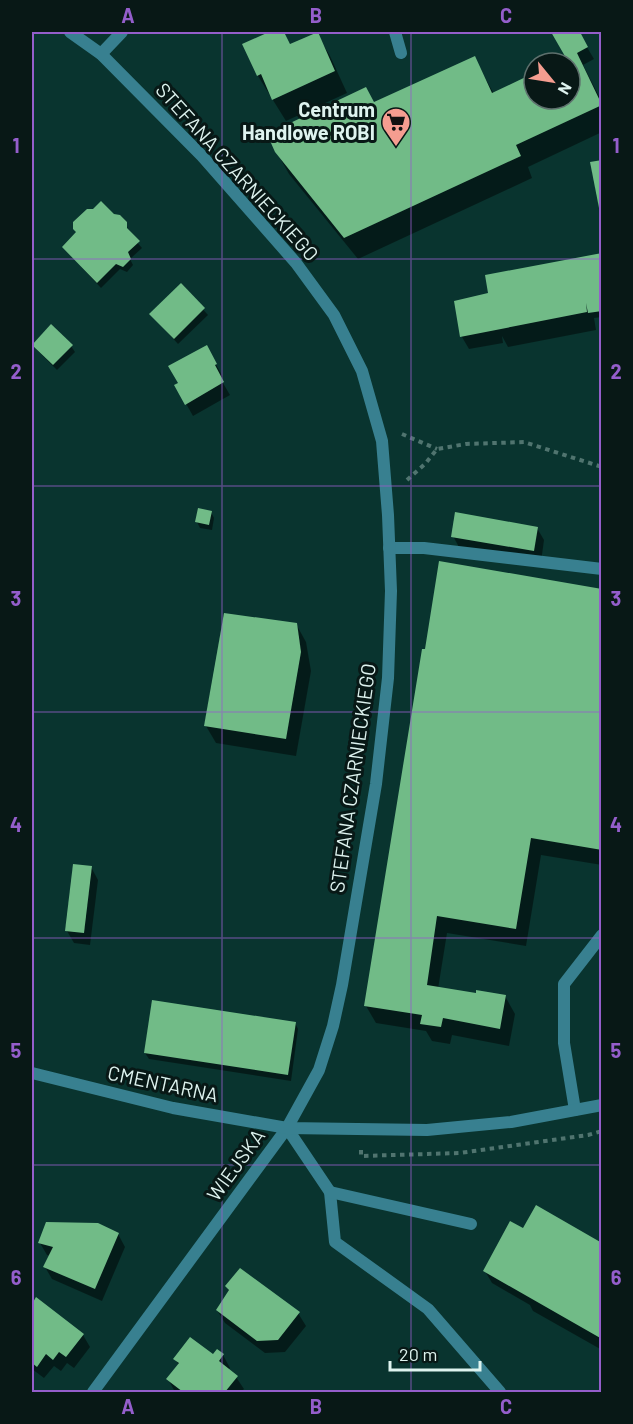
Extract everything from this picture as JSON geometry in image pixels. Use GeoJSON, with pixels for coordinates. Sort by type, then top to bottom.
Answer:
{"type":"FeatureCollection","features":[{"type":"Feature","properties":{"kind":"street","name":"STEFANA CZARNIECKIEGO"},"geometry":{"type":"LineString","coordinates":[[70,32],[101,54],[162,114],[296,263],[334,315],[362,371],[382,441],[391,591],[388,678],[376,784],[337,1005],[319,1070],[287,1128]]}},
{"type":"Feature","properties":{"kind":"street"},"geometry":{"type":"LineString","coordinates":[[101,54],[122,32]]}},
{"type":"Feature","properties":{"kind":"street"},"geometry":{"type":"LineString","coordinates":[[395,32],[401,53]]}},
{"type":"Feature","properties":{"kind":"street"},"geometry":{"type":"LineString","coordinates":[[389,548],[424,548],[602,569]]}},
{"type":"Feature","properties":{"kind":"street"},"geometry":{"type":"LineString","coordinates":[[575,1110],[564,1043],[564,984],[602,934]]}},
{"type":"Feature","properties":{"kind":"street","name":"CMENTARNA"},"geometry":{"type":"LineString","coordinates":[[32,1073],[172,1108],[287,1128]]}},
{"type":"Feature","properties":{"kind":"street","name":"WIEJSKA"},"geometry":{"type":"LineString","coordinates":[[93,1392],[287,1128],[427,1130],[512,1122],[602,1105]]}},
{"type":"Feature","properties":{"kind":"street"},"geometry":{"type":"LineString","coordinates":[[287,1128],[330,1192],[335,1242],[428,1309],[500,1392]]}},
{"type":"Feature","properties":{"kind":"street"},"geometry":{"type":"LineString","coordinates":[[330,1192],[471,1224]]}},
{"type":"Feature","properties":{"kind":"path"},"geometry":{"type":"LineString","coordinates":[[394,430],[437,449],[466,444],[524,441],[602,467]]}},
{"type":"Feature","properties":{"kind":"path"},"geometry":{"type":"LineString","coordinates":[[402,484],[425,464],[437,449]]}},
{"type":"Feature","properties":{"kind":"building"},"geometry":{"type":"Polygon","coordinates":[[[269,32],[284,32],[290,44],[318,32],[335,71],[272,100],[261,74],[257,76],[242,44],[269,32]]]}},
{"type":"Feature","properties":{"kind":"building","name":"Centrum Handlowe ROBI"},"geometry":{"type":"Polygon","coordinates":[[[551,32],[580,32],[588,47],[581,51],[562,51],[551,32]]]}},
{"type":"Feature","properties":{"kind":"building","name":"Centrum Handlowe ROBI"},"geometry":{"type":"Polygon","coordinates":[[[475,56],[492,93],[522,79],[522,111],[582,111],[582,63],[602,105],[516,145],[521,156],[344,238],[275,152],[267,134],[366,87],[374,102],[475,56]]]}},
{"type":"Feature","properties":{"kind":"building"},"geometry":{"type":"Polygon","coordinates":[[[602,160],[602,213],[600,213],[590,162],[602,160]]]}},
{"type":"Feature","properties":{"kind":"building"},"geometry":{"type":"Polygon","coordinates":[[[101,201],[114,214],[120,215],[127,222],[127,228],[140,241],[128,252],[131,259],[123,267],[116,264],[97,283],[62,247],[76,232],[73,229],[73,222],[87,209],[93,209],[101,201]]]}},
{"type":"Feature","properties":{"kind":"building"},"geometry":{"type":"Polygon","coordinates":[[[602,253],[602,311],[588,313],[586,303],[587,312],[460,337],[454,301],[488,293],[485,275],[602,253]]]}},
{"type":"Feature","properties":{"kind":"building"},"geometry":{"type":"Polygon","coordinates":[[[181,283],[205,308],[174,339],[149,314],[181,283]]]}},
{"type":"Feature","properties":{"kind":"building"},"geometry":{"type":"Polygon","coordinates":[[[51,324],[73,345],[53,365],[32,345],[51,324]]]}},
{"type":"Feature","properties":{"kind":"building"},"geometry":{"type":"Polygon","coordinates":[[[207,345],[224,382],[185,405],[174,385],[178,383],[168,366],[207,345]]]}},
{"type":"Feature","properties":{"kind":"building"},"geometry":{"type":"Polygon","coordinates":[[[198,508],[212,511],[209,525],[195,522],[198,508]]]}},
{"type":"Feature","properties":{"kind":"building"},"geometry":{"type":"Polygon","coordinates":[[[455,512],[538,527],[534,551],[451,537],[455,512]]]}},
{"type":"Feature","properties":{"kind":"building"},"geometry":{"type":"Polygon","coordinates":[[[439,561],[602,589],[602,850],[531,838],[516,929],[437,916],[427,985],[506,995],[500,1029],[443,1018],[441,1027],[420,1024],[422,1015],[364,1006],[422,649],[425,649],[439,561]]]}},
{"type":"Feature","properties":{"kind":"building"},"geometry":{"type":"Polygon","coordinates":[[[224,613],[297,623],[301,652],[286,739],[204,726],[224,613]]]}},
{"type":"Feature","properties":{"kind":"building"},"geometry":{"type":"Polygon","coordinates":[[[73,864],[92,866],[84,933],[65,931],[73,864]]]}},
{"type":"Feature","properties":{"kind":"building"},"geometry":{"type":"Polygon","coordinates":[[[152,1000],[296,1022],[288,1075],[144,1053],[152,1000]]]}},
{"type":"Feature","properties":{"kind":"building"},"geometry":{"type":"Polygon","coordinates":[[[536,1205],[602,1243],[602,1339],[483,1271],[510,1221],[523,1228],[536,1205]]]}},
{"type":"Feature","properties":{"kind":"building"},"geometry":{"type":"Polygon","coordinates":[[[46,1222],[98,1223],[119,1233],[95,1289],[43,1267],[53,1247],[38,1243],[46,1222]]]}},
{"type":"Feature","properties":{"kind":"building"},"geometry":{"type":"Polygon","coordinates":[[[240,1268],[300,1312],[278,1340],[257,1341],[216,1310],[229,1290],[225,1286],[240,1268]]]}},
{"type":"Feature","properties":{"kind":"building"},"geometry":{"type":"Polygon","coordinates":[[[36,1297],[84,1334],[66,1357],[59,1352],[53,1360],[46,1354],[37,1367],[32,1363],[32,1304],[36,1297]]]}},
{"type":"Feature","properties":{"kind":"building"},"geometry":{"type":"Polygon","coordinates":[[[190,1337],[213,1354],[217,1349],[224,1354],[219,1361],[238,1376],[225,1392],[183,1392],[166,1379],[179,1363],[173,1359],[190,1337]]]}},
{"type":"Feature","properties":{"kind":"place","name":"Centrum Handlowe ROBI"},"geometry":{"type":"Point","coordinates":[396,148]}}]}
